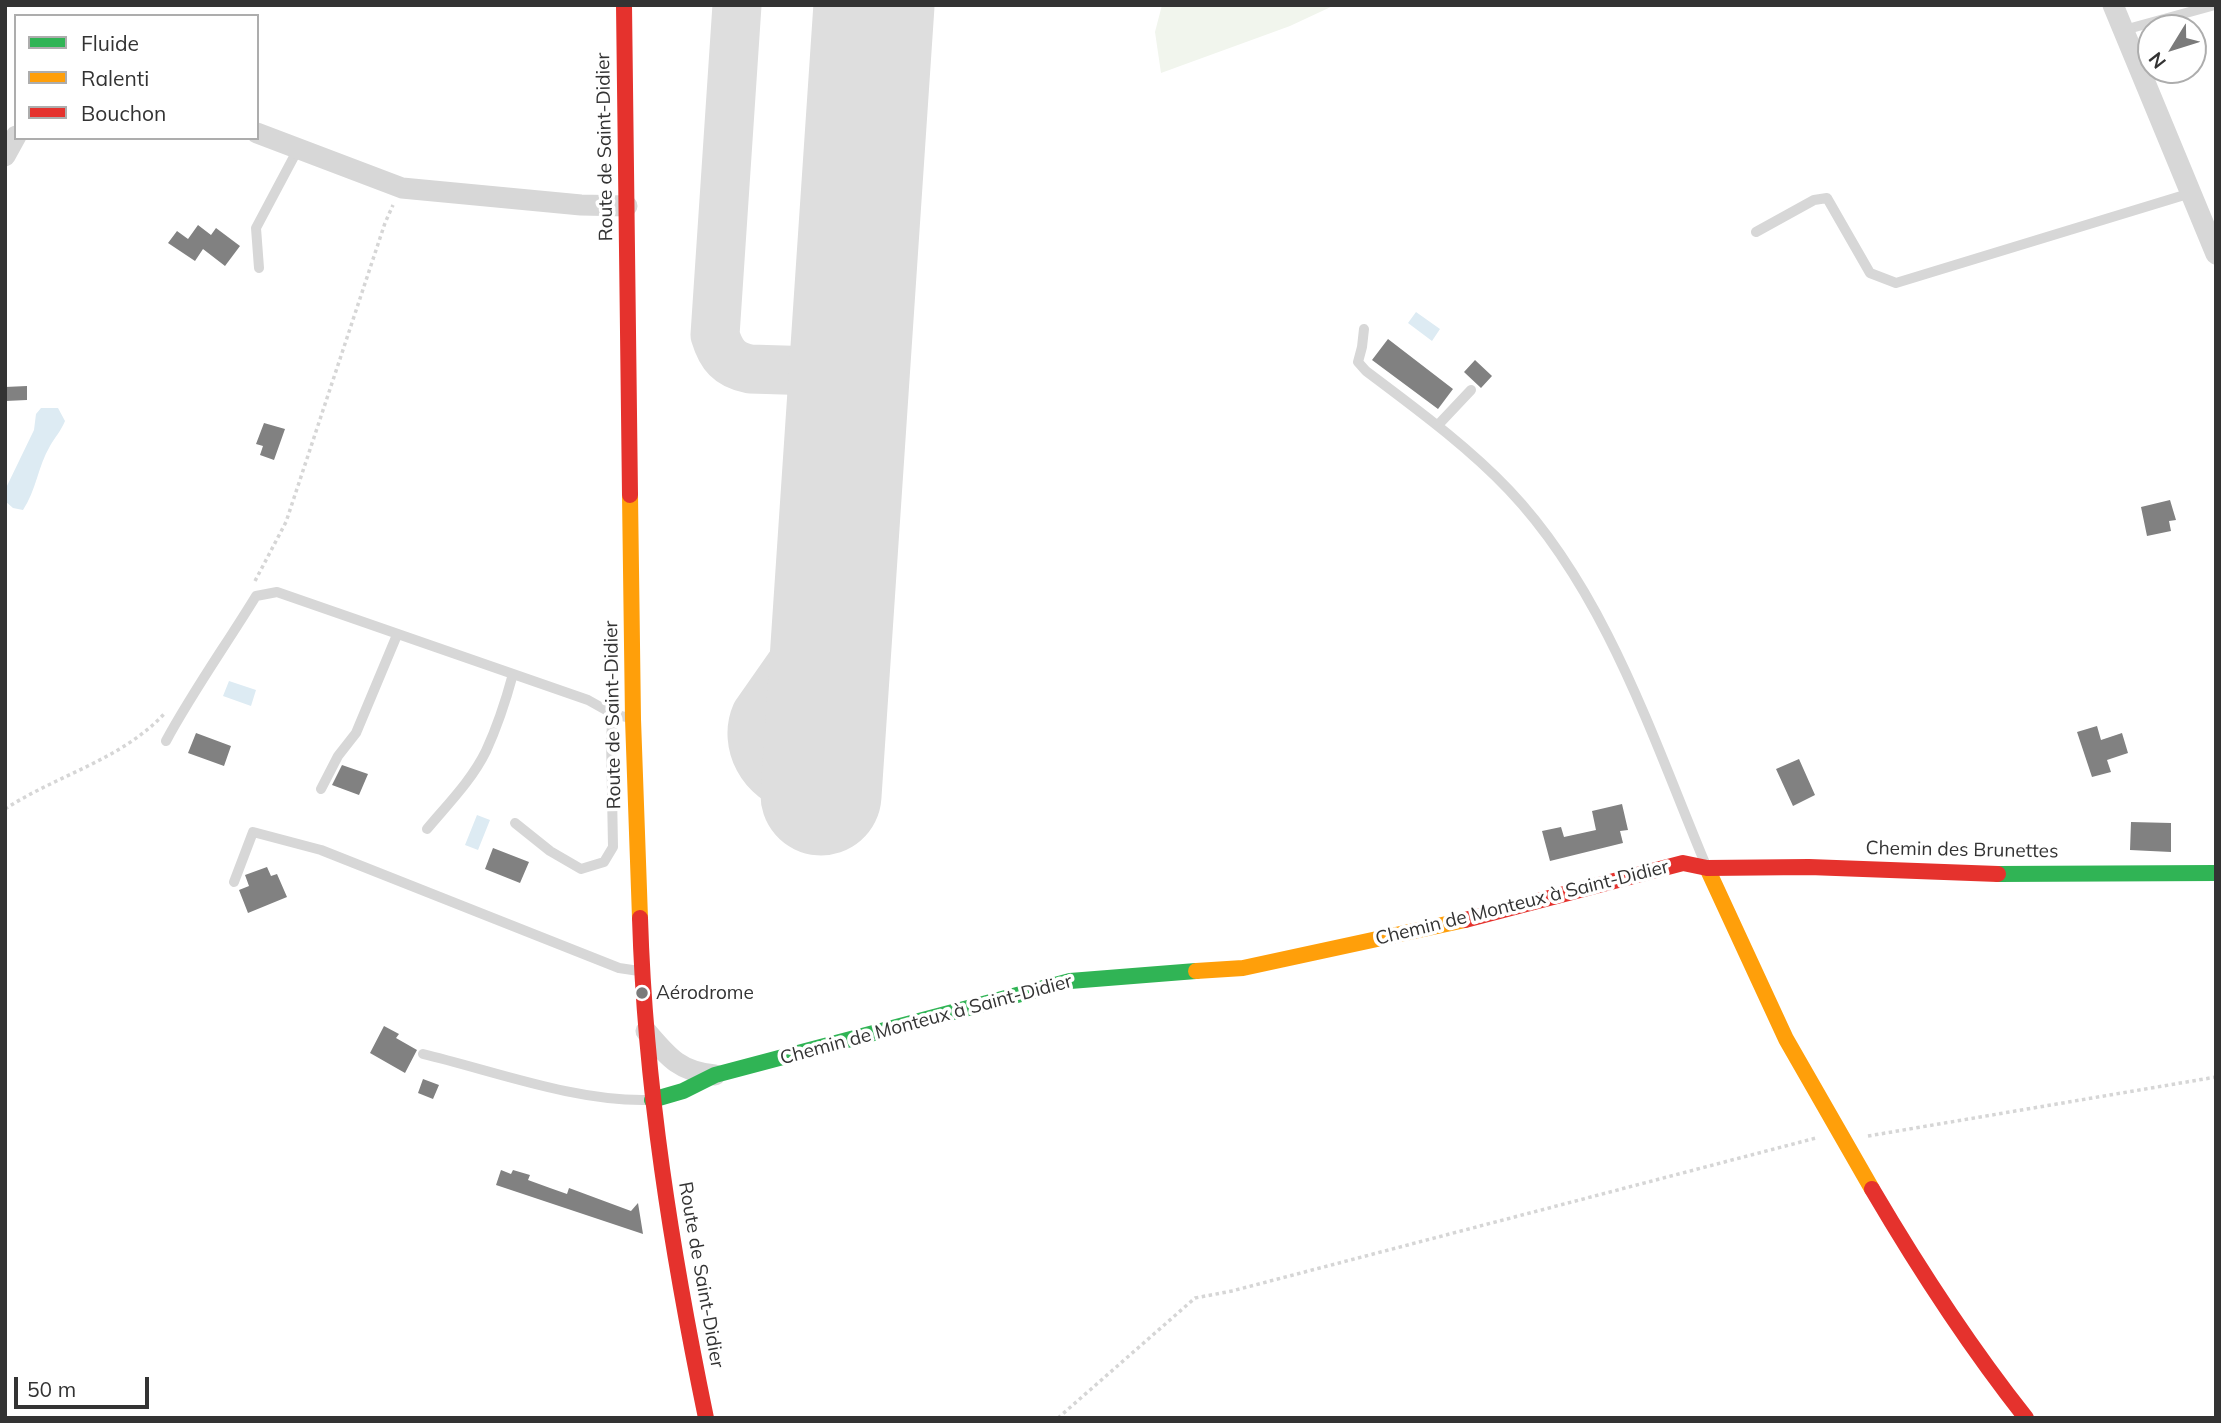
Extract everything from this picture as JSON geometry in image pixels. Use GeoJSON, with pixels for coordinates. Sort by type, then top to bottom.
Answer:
{"type":"FeatureCollection","features":[{"type":"Feature","properties":{"kind":"street","name":"Route de Saint-Didier"},"geometry":{"type":"LineString","coordinates":[[624,5],[633,719],[642,971],[651,1092],[661,1168],[685,1317],[706,1418]]}},
{"type":"Feature","properties":{"kind":"street"},"geometry":{"type":"LineString","coordinates":[[2113,5],[2216,254]]}},
{"type":"Feature","properties":{"kind":"street"},"geometry":{"type":"LineString","coordinates":[[259,133],[402,188],[580,205],[627,206]]}},
{"type":"Feature","properties":{"kind":"street"},"geometry":{"type":"LineString","coordinates":[[5,156],[14,139]]}},
{"type":"Feature","properties":{"kind":"street","name":"Chemin de Monteux à Saint-Didier"},"geometry":{"type":"LineString","coordinates":[[651,1092],[706,1074],[1070,981],[1243,968],[1456,922],[1683,863],[1707,868]]}},
{"type":"Feature","properties":{"kind":"street","name":"Chemin des Brunettes"},"geometry":{"type":"LineString","coordinates":[[1707,868],[1809,867],[1964,874],[2216,873]]}},
{"type":"Feature","properties":{"kind":"street"},"geometry":{"type":"LineString","coordinates":[[1707,868],[1786,1039],[1838,1132],[1912,1258],[1987,1370],[2026,1418]]}},
{"type":"Feature","properties":{"kind":"street"},"geometry":{"type":"LineString","coordinates":[[646,1030],[674,1062],[706,1074]]}},
{"type":"Feature","properties":{"kind":"lane"},"geometry":{"type":"LineString","coordinates":[[2124,30],[2214,5]]}},
{"type":"Feature","properties":{"kind":"lane"},"geometry":{"type":"LineString","coordinates":[[259,268],[256,228],[281,176],[298,149]]}},
{"type":"Feature","properties":{"kind":"lane"},"geometry":{"type":"LineString","coordinates":[[1756,232],[1814,200],[1827,198],[1870,273],[1896,283],[2191,193]]}},
{"type":"Feature","properties":{"kind":"lane"},"geometry":{"type":"LineString","coordinates":[[1364,329],[1359,362],[1366,371],[1438,425],[1509,490],[1551,540],[1581,585],[1635,696],[1707,868]]}},
{"type":"Feature","properties":{"kind":"lane"},"geometry":{"type":"LineString","coordinates":[[1438,425],[1472,390]]}},
{"type":"Feature","properties":{"kind":"lane"},"geometry":{"type":"LineString","coordinates":[[166,741],[189,698],[256,596],[277,592],[588,700],[613,714],[633,719]]}},
{"type":"Feature","properties":{"kind":"lane"},"geometry":{"type":"LineString","coordinates":[[321,789],[338,756],[356,733],[397,635]]}},
{"type":"Feature","properties":{"kind":"lane"},"geometry":{"type":"LineString","coordinates":[[427,829],[476,768],[486,751],[513,674]]}},
{"type":"Feature","properties":{"kind":"lane"},"geometry":{"type":"LineString","coordinates":[[515,823],[550,851],[581,869],[604,862],[613,847],[613,714]]}},
{"type":"Feature","properties":{"kind":"lane"},"geometry":{"type":"LineString","coordinates":[[234,882],[253,832],[321,850],[619,968],[642,971]]}},
{"type":"Feature","properties":{"kind":"lane"},"geometry":{"type":"LineString","coordinates":[[423,1054],[580,1093],[627,1100],[651,1092]]}},
{"type":"Feature","properties":{"kind":"path"},"geometry":{"type":"LineString","coordinates":[[250,587],[286,522],[385,223],[402,188]]}},
{"type":"Feature","properties":{"kind":"path"},"geometry":{"type":"LineString","coordinates":[[5,809],[147,732],[164,713]]}},
{"type":"Feature","properties":{"kind":"path"},"geometry":{"type":"LineString","coordinates":[[1058,1418],[1195,1297],[1232,1291],[1838,1132],[1857,1138],[2216,1077]]}},
{"type":"Feature","properties":{"kind":"shaded area"},"geometry":{"type":"Polygon","coordinates":[[[1162,5],[1335,5],[1290,26],[1161,73],[1155,32],[1162,5]]]}},
{"type":"Feature","properties":{"kind":"shaded area"},"geometry":{"type":"Polygon","coordinates":[[[1416,312],[1440,329],[1432,341],[1408,323],[1416,312]]]}},
{"type":"Feature","properties":{"kind":"shaded area"},"geometry":{"type":"Polygon","coordinates":[[[41,408],[58,408],[65,421],[46,454],[23,510],[13,508],[5,501],[5,490],[34,430],[36,414],[41,408]]]}},
{"type":"Feature","properties":{"kind":"shaded area"},"geometry":{"type":"Polygon","coordinates":[[[229,681],[256,690],[251,706],[223,696],[229,681]]]}},
{"type":"Feature","properties":{"kind":"shaded area"},"geometry":{"type":"Polygon","coordinates":[[[477,815],[490,820],[478,850],[465,845],[477,815]]]}},
{"type":"Feature","properties":{"kind":"building"},"geometry":{"type":"Polygon","coordinates":[[[198,225],[211,235],[216,228],[240,246],[225,266],[203,249],[195,261],[168,243],[177,231],[188,239],[198,225]]]}},
{"type":"Feature","properties":{"kind":"building"},"geometry":{"type":"Polygon","coordinates":[[[1388,339],[1453,389],[1438,409],[1372,360],[1388,339]]]}},
{"type":"Feature","properties":{"kind":"building"},"geometry":{"type":"Polygon","coordinates":[[[1475,360],[1492,376],[1481,388],[1464,372],[1475,360]]]}},
{"type":"Feature","properties":{"kind":"building"},"geometry":{"type":"Polygon","coordinates":[[[27,386],[27,400],[5,401],[5,387],[27,386]]]}},
{"type":"Feature","properties":{"kind":"building"},"geometry":{"type":"Polygon","coordinates":[[[264,423],[285,429],[274,460],[260,455],[263,446],[256,444],[264,423]]]}},
{"type":"Feature","properties":{"kind":"building"},"geometry":{"type":"Polygon","coordinates":[[[2170,500],[2176,520],[2169,521],[2171,531],[2147,536],[2141,507],[2170,500]]]}},
{"type":"Feature","properties":{"kind":"building"},"geometry":{"type":"Polygon","coordinates":[[[2097,726],[2101,740],[2122,733],[2128,753],[2107,760],[2111,772],[2092,777],[2077,732],[2097,726]]]}},
{"type":"Feature","properties":{"kind":"building"},"geometry":{"type":"Polygon","coordinates":[[[196,733],[231,746],[224,766],[188,753],[196,733]]]}},
{"type":"Feature","properties":{"kind":"building"},"geometry":{"type":"Polygon","coordinates":[[[1799,759],[1815,795],[1793,806],[1776,769],[1799,759]]]}},
{"type":"Feature","properties":{"kind":"building"},"geometry":{"type":"Polygon","coordinates":[[[342,765],[368,774],[359,795],[332,785],[342,765]]]}},
{"type":"Feature","properties":{"kind":"building"},"geometry":{"type":"Polygon","coordinates":[[[1622,804],[1628,830],[1620,831],[1623,843],[1550,861],[1542,831],[1561,827],[1564,837],[1596,830],[1592,811],[1622,804]]]}},
{"type":"Feature","properties":{"kind":"building"},"geometry":{"type":"Polygon","coordinates":[[[2131,822],[2171,823],[2171,852],[2130,850],[2131,822]]]}},
{"type":"Feature","properties":{"kind":"building"},"geometry":{"type":"Polygon","coordinates":[[[493,848],[529,862],[520,883],[485,869],[493,848]]]}},
{"type":"Feature","properties":{"kind":"building"},"geometry":{"type":"Polygon","coordinates":[[[267,867],[271,876],[277,874],[287,897],[248,913],[239,890],[249,886],[245,875],[267,867]]]}},
{"type":"Feature","properties":{"kind":"building"},"geometry":{"type":"Polygon","coordinates":[[[384,1026],[399,1034],[396,1038],[417,1050],[405,1073],[370,1053],[384,1026]]]}},
{"type":"Feature","properties":{"kind":"building"},"geometry":{"type":"Polygon","coordinates":[[[423,1079],[439,1085],[433,1099],[418,1093],[423,1079]]]}},
{"type":"Feature","properties":{"kind":"building"},"geometry":{"type":"Polygon","coordinates":[[[501,1170],[511,1174],[513,1170],[530,1175],[528,1180],[550,1188],[567,1194],[569,1188],[631,1211],[638,1203],[643,1234],[496,1185],[501,1170]]]}},
{"type":"Feature","properties":{"kind":"taxiway"},"geometry":{"type":"LineString","coordinates":[[737,5],[715,335],[720,348],[731,362],[750,369],[849,372]]}},
{"type":"Feature","properties":{"kind":"taxiway"},"geometry":{"type":"LineString","coordinates":[[821,778],[798,786],[784,783],[765,769],[754,748],[752,737],[756,714],[835,601]]}},
{"type":"Feature","properties":{"kind":"runway"},"geometry":{"type":"LineString","coordinates":[[821,795],[874,5]]}},
{"type":"Feature","properties":{"kind":"traffic: fast"},"geometry":{"type":"LineString","coordinates":[[1998,874],[2216,873]]}},
{"type":"Feature","properties":{"kind":"traffic: fast"},"geometry":{"type":"LineString","coordinates":[[652,1100],[683,1091],[715,1075],[1070,981],[1196,971]]}},
{"type":"Feature","properties":{"kind":"traffic: slow"},"geometry":{"type":"LineString","coordinates":[[630,495],[633,719],[640,918]]}},
{"type":"Feature","properties":{"kind":"traffic: slow"},"geometry":{"type":"LineString","coordinates":[[1707,868],[1786,1039],[1872,1189]]}},
{"type":"Feature","properties":{"kind":"traffic: slow"},"geometry":{"type":"LineString","coordinates":[[1196,971],[1243,968],[1465,920]]}},
{"type":"Feature","properties":{"kind":"traffic: jam"},"geometry":{"type":"LineString","coordinates":[[624,5],[630,495]]}},
{"type":"Feature","properties":{"kind":"traffic: jam"},"geometry":{"type":"LineString","coordinates":[[1465,920],[1683,863],[1707,868],[1809,867],[1998,874]]}},
{"type":"Feature","properties":{"kind":"traffic: jam"},"geometry":{"type":"LineString","coordinates":[[640,918],[648,1044],[662,1170],[706,1418]]}},
{"type":"Feature","properties":{"kind":"traffic: jam"},"geometry":{"type":"LineString","coordinates":[[1872,1189],[1945,1307],[2026,1418]]}},
{"type":"Feature","properties":{"kind":"place","name":"Aérodrome"},"geometry":{"type":"Point","coordinates":[642,993]}}]}
